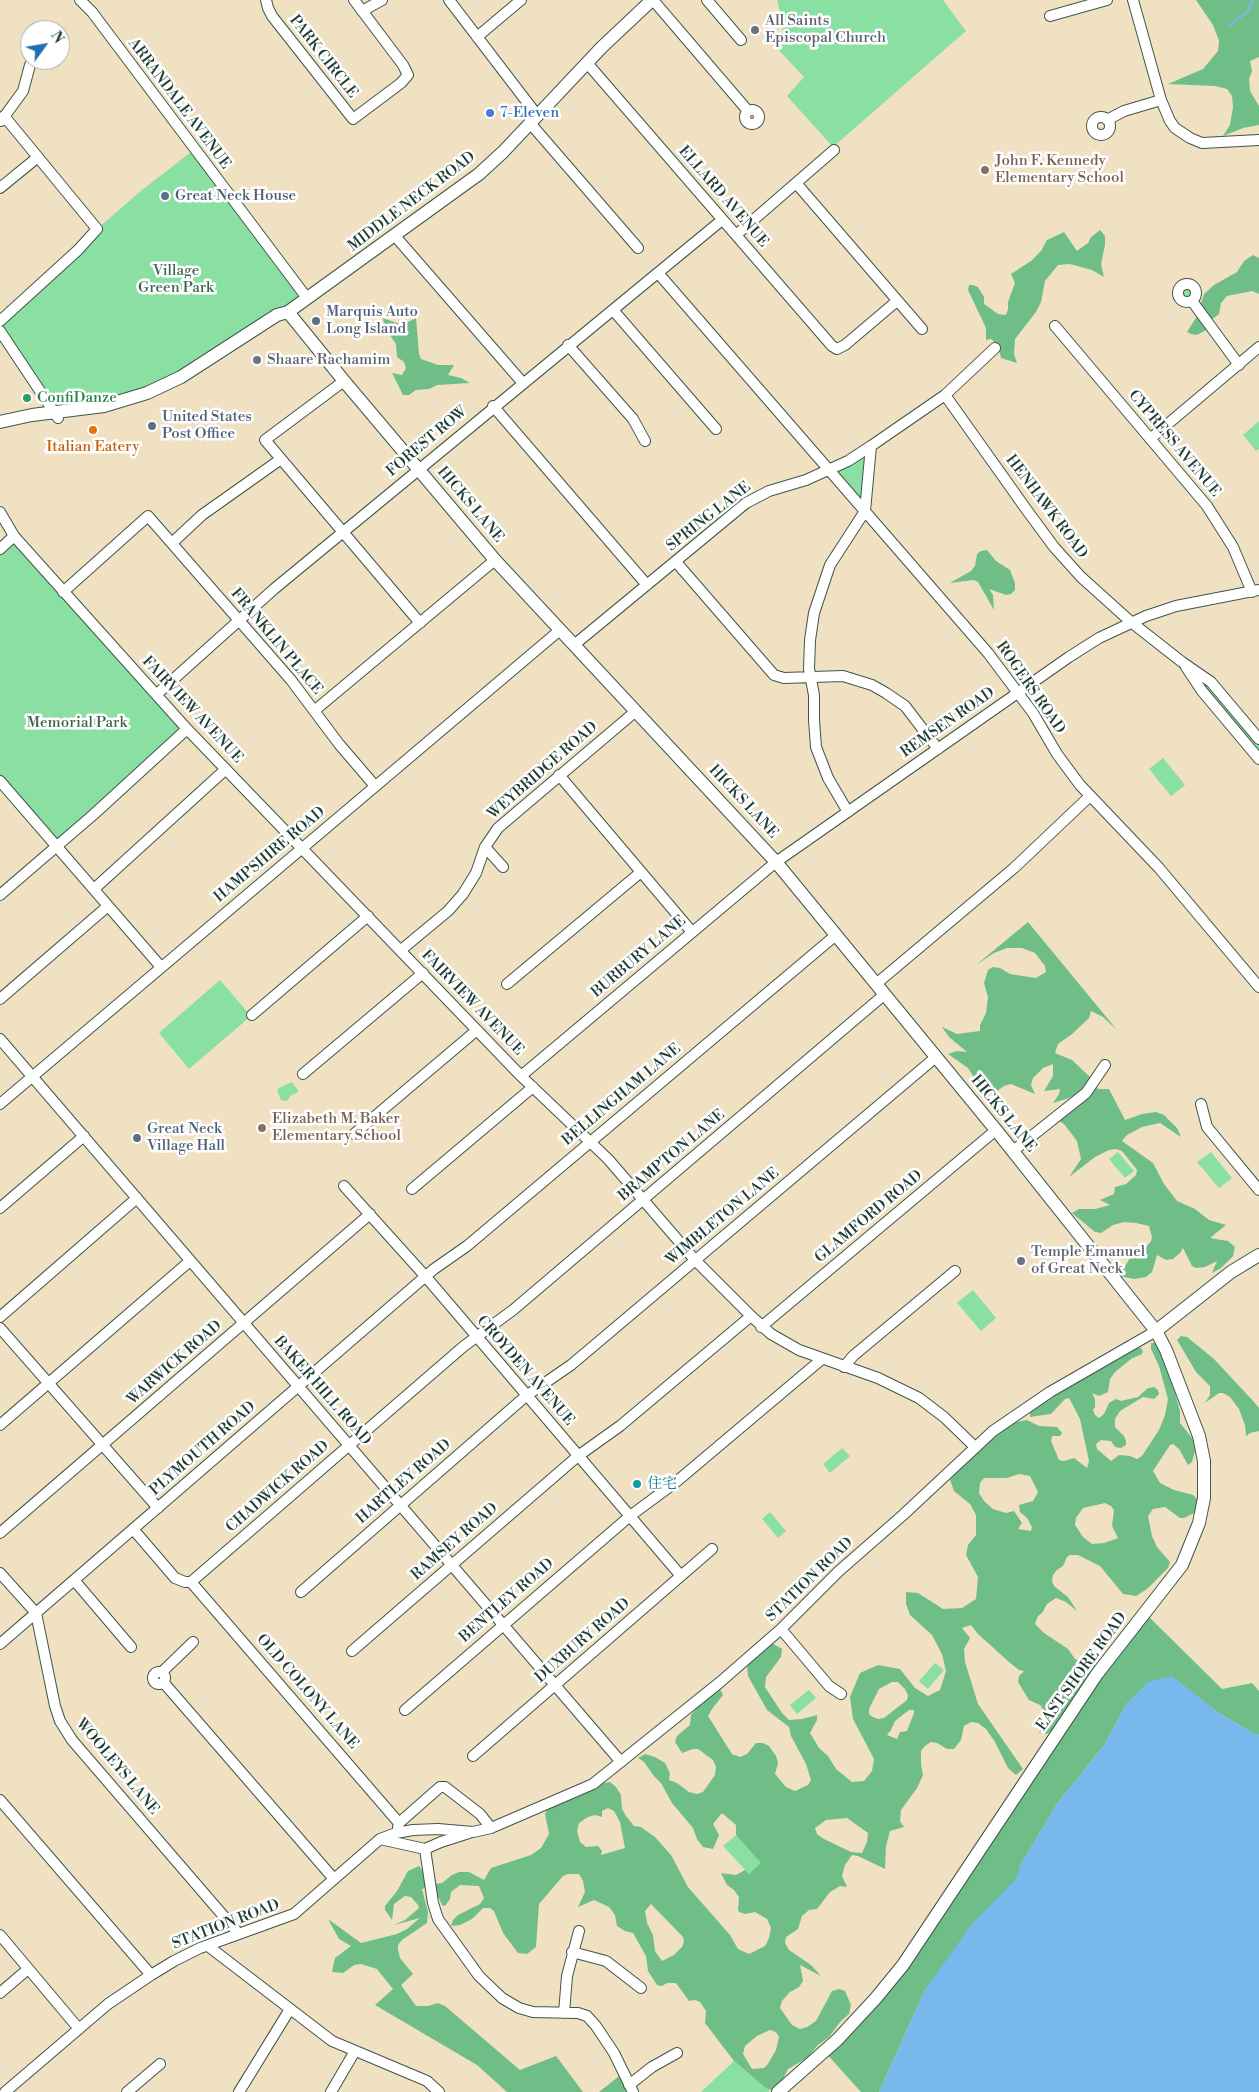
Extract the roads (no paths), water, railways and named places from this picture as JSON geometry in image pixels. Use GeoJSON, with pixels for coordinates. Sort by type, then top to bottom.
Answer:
{"type":"FeatureCollection","features":[{"type":"Feature","properties":{"kind":"main road","name":"MIDDLE NECK ROAD"},"geometry":{"type":"LineString","coordinates":[[0,422],[56,415],[110,412],[141,404],[171,392],[206,371],[282,321],[288,312],[479,174],[587,62],[652,0]]}},
{"type":"Feature","properties":{"kind":"main road","name":"HICKS LANE"},"geometry":{"type":"LineString","coordinates":[[288,312],[495,560],[776,862],[996,1130],[1156,1331]]}},
{"type":"Feature","properties":{"kind":"main road","name":"MIDDLE NECK ROAD"},"geometry":{"type":"LineString","coordinates":[[0,431],[56,415]]}},
{"type":"Feature","properties":{"kind":"main road"},"geometry":{"type":"LineString","coordinates":[[1156,1331],[1231,1272],[1259,1255]]}},
{"type":"Feature","properties":{"kind":"main road","name":"EAST SHORE ROAD"},"geometry":{"type":"LineString","coordinates":[[778,2092],[837,2040],[876,1998],[902,1965],[1097,1674],[1182,1565],[1199,1523],[1204,1498],[1204,1460],[1196,1426],[1166,1350],[1156,1331]]}},
{"type":"Feature","properties":{"kind":"street","name":"ARRANDALE AVENUE"},"geometry":{"type":"LineString","coordinates":[[80,0],[307,298]]}},
{"type":"Feature","properties":{"kind":"street","name":"PARK CIRCLE"},"geometry":{"type":"LineString","coordinates":[[266,0],[272,16],[353,119],[401,83],[408,75],[403,65],[354,0]]}},
{"type":"Feature","properties":{"kind":"street"},"geometry":{"type":"LineString","coordinates":[[362,11],[370,0]]}},
{"type":"Feature","properties":{"kind":"street"},"geometry":{"type":"LineString","coordinates":[[362,11],[382,0]]}},
{"type":"Feature","properties":{"kind":"street"},"geometry":{"type":"LineString","coordinates":[[449,0],[477,37],[533,119],[638,248]]}},
{"type":"Feature","properties":{"kind":"street"},"geometry":{"type":"LineString","coordinates":[[477,37],[521,0]]}},
{"type":"Feature","properties":{"kind":"street"},"geometry":{"type":"LineString","coordinates":[[652,0],[748,111]]}},
{"type":"Feature","properties":{"kind":"street"},"geometry":{"type":"LineString","coordinates":[[707,0],[741,40]]}},
{"type":"Feature","properties":{"kind":"street"},"geometry":{"type":"LineString","coordinates":[[1050,16],[1107,0]]}},
{"type":"Feature","properties":{"kind":"street"},"geometry":{"type":"LineString","coordinates":[[1132,0],[1161,100],[1175,128],[1195,141],[1212,144],[1259,140]]}},
{"type":"Feature","properties":{"kind":"street","name":"ELLARD AVENUE"},"geometry":{"type":"LineString","coordinates":[[587,62],[832,346],[837,349],[845,345],[898,301]]}},
{"type":"Feature","properties":{"kind":"street"},"geometry":{"type":"LineString","coordinates":[[0,321],[78,250],[97,229],[38,156],[2,119],[23,91],[29,70]]}},
{"type":"Feature","properties":{"kind":"street"},"geometry":{"type":"LineString","coordinates":[[1107,120],[1124,111],[1161,100]]}},
{"type":"Feature","properties":{"kind":"street"},"geometry":{"type":"LineString","coordinates":[[736,236],[834,150]]}},
{"type":"Feature","properties":{"kind":"street"},"geometry":{"type":"LineString","coordinates":[[0,188],[38,156]]}},
{"type":"Feature","properties":{"kind":"street"},"geometry":{"type":"LineString","coordinates":[[796,183],[922,329]]}},
{"type":"Feature","properties":{"kind":"street","name":"FOREST ROW"},"geometry":{"type":"LineString","coordinates":[[157,694],[239,620],[418,468],[722,220]]}},
{"type":"Feature","properties":{"kind":"street"},"geometry":{"type":"LineString","coordinates":[[395,236],[522,382]]}},
{"type":"Feature","properties":{"kind":"street","name":"ROGERS ROAD"},"geometry":{"type":"LineString","coordinates":[[658,273],[988,652],[1018,693],[1068,771],[1159,868],[1259,988]]}},
{"type":"Feature","properties":{"kind":"street"},"geometry":{"type":"LineString","coordinates":[[1192,301],[1238,365]]}},
{"type":"Feature","properties":{"kind":"street"},"geometry":{"type":"LineString","coordinates":[[613,310],[716,428]]}},
{"type":"Feature","properties":{"kind":"street","name":"CYPRESS AVENUE"},"geometry":{"type":"LineString","coordinates":[[1055,326],[1216,518],[1256,591]]}},
{"type":"Feature","properties":{"kind":"street"},"geometry":{"type":"LineString","coordinates":[[0,331],[56,415]]}},
{"type":"Feature","properties":{"kind":"street"},"geometry":{"type":"LineString","coordinates":[[568,345],[634,419],[645,441]]}},
{"type":"Feature","properties":{"kind":"street"},"geometry":{"type":"LineString","coordinates":[[1150,439],[1259,347]]}},
{"type":"Feature","properties":{"kind":"street","name":"SPRING LANE"},"geometry":{"type":"LineString","coordinates":[[574,645],[757,496],[806,480],[848,461],[945,394],[996,348]]}},
{"type":"Feature","properties":{"kind":"street"},"geometry":{"type":"LineString","coordinates":[[344,381],[265,440],[420,623]]}},
{"type":"Feature","properties":{"kind":"street","name":"HENHAWK ROAD"},"geometry":{"type":"LineString","coordinates":[[945,394],[1054,546],[1081,577],[1131,622],[1182,662],[1212,682],[1259,739]]}},
{"type":"Feature","properties":{"kind":"street"},"geometry":{"type":"LineString","coordinates":[[493,406],[647,586]]}},
{"type":"Feature","properties":{"kind":"street"},"geometry":{"type":"LineString","coordinates":[[848,812],[828,778],[816,747],[814,695],[809,669],[810,640],[818,597],[834,556],[865,511],[871,446]]}},
{"type":"Feature","properties":{"kind":"street"},"geometry":{"type":"LineString","coordinates":[[172,543],[202,515],[281,459]]}},
{"type":"Feature","properties":{"kind":"street","name":"FAIRVIEW AVENUE"},"geometry":{"type":"LineString","coordinates":[[0,512],[14,536],[187,729],[303,847],[521,1076],[619,1170],[695,1260],[761,1326],[785,1343],[822,1359],[878,1378],[919,1398],[944,1417],[974,1446]]}},
{"type":"Feature","properties":{"kind":"street","name":"FRANKLIN PLACE"},"geometry":{"type":"LineString","coordinates":[[63,592],[148,516],[291,680],[339,744],[375,786]]}},
{"type":"Feature","properties":{"kind":"street"},"geometry":{"type":"LineString","coordinates":[[0,549],[14,536]]}},
{"type":"Feature","properties":{"kind":"street"},"geometry":{"type":"LineString","coordinates":[[314,711],[495,560]]}},
{"type":"Feature","properties":{"kind":"street"},"geometry":{"type":"LineString","coordinates":[[676,562],[774,675],[784,678],[843,676],[872,685],[886,693],[913,714],[938,749]]}},
{"type":"Feature","properties":{"kind":"street","name":"REMSEN ROAD"},"geometry":{"type":"LineString","coordinates":[[776,862],[1099,638],[1131,622],[1176,606],[1256,591]]}},
{"type":"Feature","properties":{"kind":"street","name":"HAMPSHIRE ROAD"},"geometry":{"type":"LineString","coordinates":[[0,1104],[560,630]]}},
{"type":"Feature","properties":{"kind":"street","name":"HENHAWK ROAD"},"geometry":{"type":"LineString","coordinates":[[1182,662],[1202,691],[1259,759]]}},
{"type":"Feature","properties":{"kind":"street","name":"WEYBRIDGE ROAD"},"geometry":{"type":"LineString","coordinates":[[401,950],[448,911],[463,894],[476,873],[485,847],[498,828],[636,711]]}},
{"type":"Feature","properties":{"kind":"street"},"geometry":{"type":"LineString","coordinates":[[0,895],[187,729]]}},
{"type":"Feature","properties":{"kind":"street"},"geometry":{"type":"LineString","coordinates":[[94,889],[226,769]]}},
{"type":"Feature","properties":{"kind":"street"},"geometry":{"type":"LineString","coordinates":[[559,775],[692,932]]}},
{"type":"Feature","properties":{"kind":"street"},"geometry":{"type":"LineString","coordinates":[[1,786],[57,846],[160,967]]}},
{"type":"Feature","properties":{"kind":"street"},"geometry":{"type":"LineString","coordinates":[[876,984],[1002,878],[1090,796]]}},
{"type":"Feature","properties":{"kind":"street"},"geometry":{"type":"LineString","coordinates":[[485,847],[503,867]]}},
{"type":"Feature","properties":{"kind":"street","name":"BURBURY LANE"},"geometry":{"type":"LineString","coordinates":[[521,1076],[776,862]]}},
{"type":"Feature","properties":{"kind":"street"},"geometry":{"type":"LineString","coordinates":[[507,984],[641,872]]}},
{"type":"Feature","properties":{"kind":"street"},"geometry":{"type":"LineString","coordinates":[[0,999],[108,906]]}},
{"type":"Feature","properties":{"kind":"street"},"geometry":{"type":"LineString","coordinates":[[252,1014],[368,916]]}},
{"type":"Feature","properties":{"kind":"street","name":"BELLINGHAM LANE"},"geometry":{"type":"LineString","coordinates":[[426,1277],[467,1246],[836,935]]}},
{"type":"Feature","properties":{"kind":"street"},"geometry":{"type":"LineString","coordinates":[[303,1074],[423,973]]}},
{"type":"Feature","properties":{"kind":"street","name":"BRAMPTON LANE"},"geometry":{"type":"LineString","coordinates":[[475,1337],[513,1310],[885,994]]}},
{"type":"Feature","properties":{"kind":"street"},"geometry":{"type":"LineString","coordinates":[[354,1134],[477,1030]]}},
{"type":"Feature","properties":{"kind":"street","name":"BAKER HILL ROAD"},"geometry":{"type":"LineString","coordinates":[[0,1039],[621,1762]]}},
{"type":"Feature","properties":{"kind":"street","name":"WIMBLETON LANE"},"geometry":{"type":"LineString","coordinates":[[526,1396],[571,1365],[936,1057]]}},
{"type":"Feature","properties":{"kind":"street"},"geometry":{"type":"LineString","coordinates":[[1013,1152],[1058,1113],[1086,1094],[1105,1065]]}},
{"type":"Feature","properties":{"kind":"street"},"geometry":{"type":"LineString","coordinates":[[412,1189],[533,1087]]}},
{"type":"Feature","properties":{"kind":"street"},"geometry":{"type":"LineString","coordinates":[[1201,1104],[1207,1126],[1259,1190]]}},
{"type":"Feature","properties":{"kind":"street","name":"GLAMFORD ROAD"},"geometry":{"type":"LineString","coordinates":[[761,1326],[996,1130]]}},
{"type":"Feature","properties":{"kind":"street"},"geometry":{"type":"LineString","coordinates":[[0,1208],[84,1136]]}},
{"type":"Feature","properties":{"kind":"street","name":"CROYDEN AVENUE"},"geometry":{"type":"LineString","coordinates":[[344,1186],[426,1277],[475,1337],[681,1576]]}},
{"type":"Feature","properties":{"kind":"street"},"geometry":{"type":"LineString","coordinates":[[0,1317],[137,1198]]}},
{"type":"Feature","properties":{"kind":"street","name":"WARWICK ROAD"},"geometry":{"type":"LineString","coordinates":[[0,1534],[370,1214]]}},
{"type":"Feature","properties":{"kind":"street"},"geometry":{"type":"LineString","coordinates":[[0,1425],[190,1261]]}},
{"type":"Feature","properties":{"kind":"street"},"geometry":{"type":"LineString","coordinates":[[844,1367],[853,1356],[955,1271]]}},
{"type":"Feature","properties":{"kind":"street","name":"PLYMOUTH ROAD"},"geometry":{"type":"LineString","coordinates":[[0,1644],[426,1277]]}},
{"type":"Feature","properties":{"kind":"street","name":"RAMSEY ROAD"},"geometry":{"type":"LineString","coordinates":[[352,1651],[578,1456],[620,1426],[751,1316]]}},
{"type":"Feature","properties":{"kind":"street"},"geometry":{"type":"LineString","coordinates":[[0,1328],[158,1508]]}},
{"type":"Feature","properties":{"kind":"street","name":"STATION ROAD"},"geometry":{"type":"LineString","coordinates":[[425,1849],[441,1842],[491,1828],[586,1788],[719,1683],[781,1629],[839,1571],[903,1515],[992,1431],[1050,1392],[1156,1331]]}},
{"type":"Feature","properties":{"kind":"street","name":"CHADWICK ROAD"},"geometry":{"type":"LineString","coordinates":[[191,1582],[475,1337]]}},
{"type":"Feature","properties":{"kind":"street","name":"BENTLEY ROAD"},"geometry":{"type":"LineString","coordinates":[[405,1710],[630,1516],[676,1482],[822,1359]]}},
{"type":"Feature","properties":{"kind":"street","name":"HARTLEY ROAD"},"geometry":{"type":"LineString","coordinates":[[301,1592],[526,1396]]}},
{"type":"Feature","properties":{"kind":"street"},"geometry":{"type":"LineString","coordinates":[[133,1529],[175,1578],[191,1582]]}},
{"type":"Feature","properties":{"kind":"street","name":"DUXBURY ROAD"},"geometry":{"type":"LineString","coordinates":[[473,1756],[712,1549]]}},
{"type":"Feature","properties":{"kind":"street"},"geometry":{"type":"LineString","coordinates":[[0,1573],[36,1613]]}},
{"type":"Feature","properties":{"kind":"street"},"geometry":{"type":"LineString","coordinates":[[74,1580],[131,1647]]}},
{"type":"Feature","properties":{"kind":"street","name":"OLD COLONY LANE"},"geometry":{"type":"LineString","coordinates":[[191,1582],[397,1828]]}},
{"type":"Feature","properties":{"kind":"street","name":"WOOLEYS LANE"},"geometry":{"type":"LineString","coordinates":[[36,1613],[55,1706],[60,1721],[68,1734],[239,1934]]}},
{"type":"Feature","properties":{"kind":"street"},"geometry":{"type":"LineString","coordinates":[[781,1629],[829,1686],[841,1694]]}},
{"type":"Feature","properties":{"kind":"street"},"geometry":{"type":"LineString","coordinates":[[194,1642],[163,1678],[334,1879]]}},
{"type":"Feature","properties":{"kind":"street"},"geometry":{"type":"LineString","coordinates":[[397,1828],[440,1787],[445,1786],[480,1814],[491,1828]]}},
{"type":"Feature","properties":{"kind":"street"},"geometry":{"type":"LineString","coordinates":[[2,1802],[151,1975]]}},
{"type":"Feature","properties":{"kind":"street","name":"STATION ROAD"},"geometry":{"type":"LineString","coordinates":[[5,2092],[108,2004],[151,1975],[174,1961],[208,1946],[294,1914],[380,1839],[397,1828],[473,1832]]}},
{"type":"Feature","properties":{"kind":"street"},"geometry":{"type":"LineString","coordinates":[[380,1839],[425,1849],[433,1903],[438,1919],[479,1976],[502,1998],[519,2008],[533,2012],[578,2012],[591,2019],[614,2053],[631,2088],[655,2065],[677,2053]]}},
{"type":"Feature","properties":{"kind":"street"},"geometry":{"type":"LineString","coordinates":[[564,2013],[572,1952],[579,1931]]}},
{"type":"Feature","properties":{"kind":"street"},"geometry":{"type":"LineString","coordinates":[[0,1935],[79,2029]]}},
{"type":"Feature","properties":{"kind":"street"},"geometry":{"type":"LineString","coordinates":[[208,1946],[332,2041],[427,2081],[439,2092]]}},
{"type":"Feature","properties":{"kind":"street"},"geometry":{"type":"LineString","coordinates":[[572,1952],[606,1961],[642,1988]]}},
{"type":"Feature","properties":{"kind":"street"},"geometry":{"type":"LineString","coordinates":[[0,1993],[28,1968]]}},
{"type":"Feature","properties":{"kind":"street"},"geometry":{"type":"LineString","coordinates":[[239,2092],[290,2009]]}},
{"type":"Feature","properties":{"kind":"street"},"geometry":{"type":"LineString","coordinates":[[331,2092],[355,2051]]}},
{"type":"Feature","properties":{"kind":"street"},"geometry":{"type":"LineString","coordinates":[[127,2092],[160,2064]]}},
{"type":"Feature","properties":{"kind":"street"},"geometry":{"type":"LineString","coordinates":[[421,2092],[427,2081]]}},
{"type":"Feature","properties":{"kind":"water"},"geometry":{"type":"Polygon","coordinates":[[[1172,1676],[1216,1711],[1254,1734],[1259,1734],[1259,2092],[879,2092],[925,1990],[972,1924],[1016,1879],[1021,1864],[1057,1804],[1105,1744],[1127,1703],[1148,1682],[1172,1676]]]}},
{"type":"Feature","properties":{"kind":"waterway"},"geometry":{"type":"LineString","coordinates":[[1229,26],[1248,11],[1253,0]]}},
{"type":"Feature","properties":{"kind":"place","name":"All Saints Episcopal Church"},"geometry":{"type":"Point","coordinates":[755,30]}},
{"type":"Feature","properties":{"kind":"place","name":"7-Eleven"},"geometry":{"type":"Point","coordinates":[490,113]}},
{"type":"Feature","properties":{"kind":"place","name":"John F. Kennedy Elementary School"},"geometry":{"type":"Point","coordinates":[985,170]}},
{"type":"Feature","properties":{"kind":"place","name":"Great Neck House"},"geometry":{"type":"Point","coordinates":[165,196]}},
{"type":"Feature","properties":{"kind":"place","name":"Marquis Auto Long Island"},"geometry":{"type":"Point","coordinates":[316,321]}},
{"type":"Feature","properties":{"kind":"place","name":"Shaare Rachamim"},"geometry":{"type":"Point","coordinates":[257,360]}},
{"type":"Feature","properties":{"kind":"place","name":"ConfiDanze"},"geometry":{"type":"Point","coordinates":[27,398]}},
{"type":"Feature","properties":{"kind":"place","name":"United States Post Office"},"geometry":{"type":"Point","coordinates":[152,426]}},
{"type":"Feature","properties":{"kind":"place","name":"Italian Eatery"},"geometry":{"type":"Point","coordinates":[93,430]}},
{"type":"Feature","properties":{"kind":"place","name":"Elizabeth M. Baker Elementary School"},"geometry":{"type":"Point","coordinates":[262,1128]}},
{"type":"Feature","properties":{"kind":"place","name":"Great Neck Village Hall"},"geometry":{"type":"Point","coordinates":[137,1138]}},
{"type":"Feature","properties":{"kind":"place","name":"Temple Emanuel of Great Neck"},"geometry":{"type":"Point","coordinates":[1021,1261]}},
{"type":"Feature","properties":{"kind":"place","name":"住宅"},"geometry":{"type":"Point","coordinates":[637,1484]}},
{"type":"Feature","properties":{"kind":"park label","name":"Village Green Park"},"geometry":{"type":"Point","coordinates":[176,280]}},
{"type":"Feature","properties":{"kind":"park label","name":"Memorial Park"},"geometry":{"type":"Point","coordinates":[77,723]}}]}
